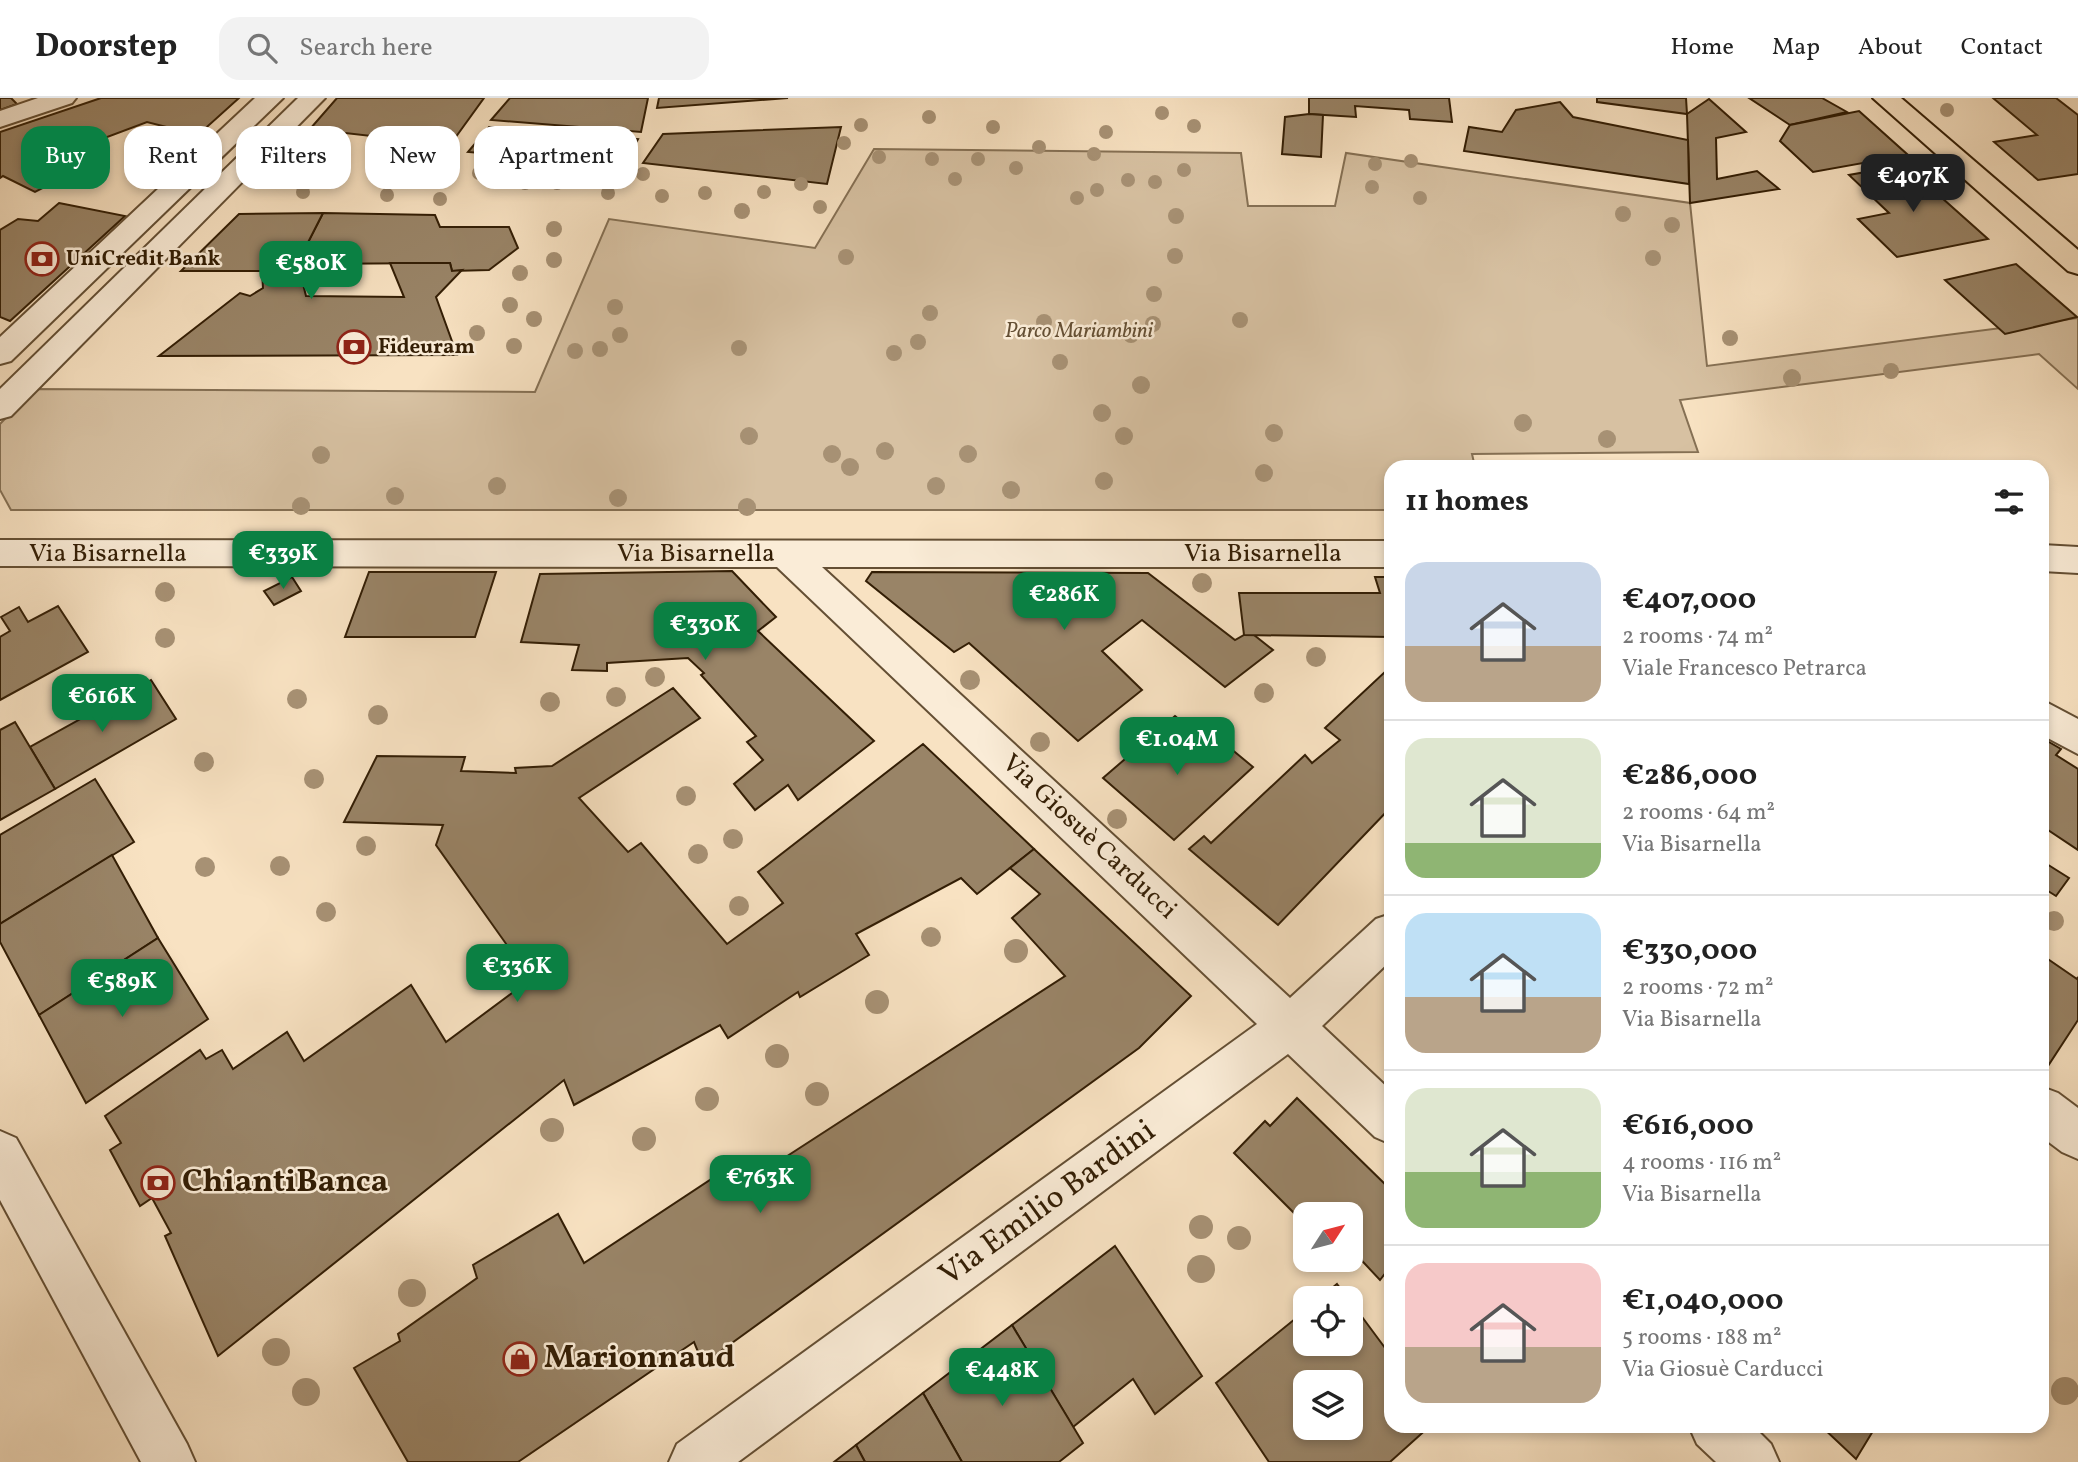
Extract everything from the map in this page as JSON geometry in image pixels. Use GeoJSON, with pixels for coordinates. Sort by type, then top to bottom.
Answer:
{"type":"FeatureCollection","features":[{"type":"Feature","properties":{"kind":"main road"},"geometry":{"type":"LineString","coordinates":[[1886,98],[2078,265]]}},
{"type":"Feature","properties":{"kind":"street"},"geometry":{"type":"LineString","coordinates":[[0,119],[63,98]]}},
{"type":"Feature","properties":{"kind":"street"},"geometry":{"type":"LineString","coordinates":[[0,354],[270,98]]}},
{"type":"Feature","properties":{"kind":"street"},"geometry":{"type":"LineString","coordinates":[[0,408],[312,98]]}},
{"type":"Feature","properties":{"kind":"street","name":"Via Bisarnella"},"geometry":{"type":"LineString","coordinates":[[0,554],[1384,554]]}},
{"type":"Feature","properties":{"kind":"street","name":"Via Giosuè Carducci"},"geometry":{"type":"LineString","coordinates":[[786,554],[1384,1114]]}},
{"type":"Feature","properties":{"kind":"street"},"geometry":{"type":"LineString","coordinates":[[2049,558],[2078,560]]}},
{"type":"Feature","properties":{"kind":"street"},"geometry":{"type":"LineString","coordinates":[[2049,720],[2078,738]]}},
{"type":"Feature","properties":{"kind":"street","name":"Via Emilio Bardini"},"geometry":{"type":"LineString","coordinates":[[695,1462],[1291,1026],[1384,940]]}},
{"type":"Feature","properties":{"kind":"street"},"geometry":{"type":"LineString","coordinates":[[2049,1114],[2078,1136]]}},
{"type":"Feature","properties":{"kind":"street"},"geometry":{"type":"LineString","coordinates":[[0,1153],[169,1462]]}},
{"type":"Feature","properties":{"kind":"street"},"geometry":{"type":"LineString","coordinates":[[1722,1433],[1753,1462]]}},
{"type":"Feature","properties":{"kind":"green space","name":"Parco Mariambini"},"geometry":{"type":"Polygon","coordinates":[[[874,149],[1241,153],[1248,206],[1335,206],[1346,153],[1690,203],[1707,366],[2078,318],[2078,389],[2039,354],[1680,400],[1698,452],[1472,454],[1473,460],[1384,460],[1384,510],[11,510],[0,490],[0,424],[34,389],[535,392],[609,219],[815,248],[874,149]]]}},
{"type":"Feature","properties":{"kind":"building"},"geometry":{"type":"Polygon","coordinates":[[[0,98],[11,98],[17,104],[0,110],[0,98]]]}},
{"type":"Feature","properties":{"kind":"building"},"geometry":{"type":"Polygon","coordinates":[[[101,98],[239,98],[208,126],[163,126],[147,122],[136,126],[124,126],[124,131],[110,136],[110,126],[21,126],[21,185],[3,176],[0,178],[0,132],[101,98]]]}},
{"type":"Feature","properties":{"kind":"building"},"geometry":{"type":"Polygon","coordinates":[[[337,98],[484,98],[460,131],[460,126],[365,126],[365,135],[351,134],[351,126],[313,126],[337,98]]]}},
{"type":"Feature","properties":{"kind":"building"},"geometry":{"type":"Polygon","coordinates":[[[510,98],[648,98],[641,132],[638,132],[638,126],[566,126],[491,120],[510,98]]]}},
{"type":"Feature","properties":{"kind":"building"},"geometry":{"type":"Polygon","coordinates":[[[659,98],[788,98],[657,108],[659,98]]]}},
{"type":"Feature","properties":{"kind":"building"},"geometry":{"type":"Polygon","coordinates":[[[1309,98],[1449,98],[1452,122],[1410,119],[1409,110],[1355,106],[1356,117],[1309,114],[1309,98]]]}},
{"type":"Feature","properties":{"kind":"building"},"geometry":{"type":"Polygon","coordinates":[[[1597,98],[1686,98],[1687,114],[1597,102],[1597,98]]]}},
{"type":"Feature","properties":{"kind":"building"},"geometry":{"type":"Polygon","coordinates":[[[1749,98],[1822,98],[1847,112],[1790,125],[1749,98]]]}},
{"type":"Feature","properties":{"kind":"building"},"geometry":{"type":"Polygon","coordinates":[[[1993,98],[2056,98],[2078,115],[2078,174],[2038,180],[1994,142],[2037,135],[1993,98]]]}},
{"type":"Feature","properties":{"kind":"building"},"geometry":{"type":"Polygon","coordinates":[[[1709,99],[1746,132],[1716,138],[1717,179],[1757,171],[1779,189],[1690,203],[1687,114],[1709,99]]]}},
{"type":"Feature","properties":{"kind":"building"},"geometry":{"type":"Polygon","coordinates":[[[1560,102],[1573,117],[1688,140],[1689,184],[1464,151],[1469,127],[1502,132],[1516,110],[1560,102]]]}},
{"type":"Feature","properties":{"kind":"building"},"geometry":{"type":"Polygon","coordinates":[[[1859,111],[1908,155],[1813,172],[1780,141],[1790,125],[1859,111]]]}},
{"type":"Feature","properties":{"kind":"building"},"geometry":{"type":"Polygon","coordinates":[[[1323,115],[1321,157],[1282,154],[1285,117],[1323,115]]]}},
{"type":"Feature","properties":{"kind":"building"},"geometry":{"type":"Polygon","coordinates":[[[841,127],[827,184],[643,163],[663,134],[841,127]]]}},
{"type":"Feature","properties":{"kind":"building"},"geometry":{"type":"Polygon","coordinates":[[[1905,165],[1988,239],[1897,257],[1858,219],[1889,213],[1849,175],[1905,165]]]}},
{"type":"Feature","properties":{"kind":"building"},"geometry":{"type":"Polygon","coordinates":[[[59,203],[125,216],[10,321],[0,317],[0,230],[18,219],[38,221],[59,203]]]}},
{"type":"Feature","properties":{"kind":"building"},"geometry":{"type":"Polygon","coordinates":[[[323,213],[435,215],[440,227],[509,227],[518,248],[489,270],[452,271],[450,263],[297,264],[323,213]]]}},
{"type":"Feature","properties":{"kind":"building"},"geometry":{"type":"Polygon","coordinates":[[[323,213],[297,264],[332,263],[303,284],[306,296],[404,297],[390,263],[450,263],[452,271],[462,270],[436,297],[457,355],[159,356],[240,293],[250,296],[263,288],[262,271],[181,271],[239,214],[323,213]]]}},
{"type":"Feature","properties":{"kind":"building"},"geometry":{"type":"Polygon","coordinates":[[[2016,264],[2077,317],[2005,334],[1945,280],[2016,264]]]}},
{"type":"Feature","properties":{"kind":"building"},"geometry":{"type":"Polygon","coordinates":[[[732,571],[776,617],[758,631],[874,741],[798,800],[788,785],[755,810],[734,784],[763,760],[747,742],[756,736],[701,675],[704,673],[688,658],[607,663],[607,671],[572,670],[579,645],[521,642],[540,574],[732,571]]]}},
{"type":"Feature","properties":{"kind":"building"},"geometry":{"type":"Polygon","coordinates":[[[369,572],[496,572],[475,637],[345,637],[369,572]]]}},
{"type":"Feature","properties":{"kind":"building"},"geometry":{"type":"Polygon","coordinates":[[[872,572],[1148,573],[1235,640],[1244,635],[1254,635],[1273,650],[1225,687],[1142,620],[1102,651],[1142,690],[1078,741],[969,643],[954,652],[866,581],[872,572]]]}},
{"type":"Feature","properties":{"kind":"building"},"geometry":{"type":"Polygon","coordinates":[[[292,577],[301,591],[274,605],[264,591],[292,577]]]}},
{"type":"Feature","properties":{"kind":"building"},"geometry":{"type":"Polygon","coordinates":[[[1375,577],[1384,577],[1384,637],[1244,635],[1239,593],[1380,593],[1375,577]]]}},
{"type":"Feature","properties":{"kind":"building"},"geometry":{"type":"Polygon","coordinates":[[[58,606],[88,652],[0,700],[0,637],[10,631],[1,617],[19,607],[28,622],[58,606]]]}},
{"type":"Feature","properties":{"kind":"building"},"geometry":{"type":"Polygon","coordinates":[[[1384,673],[1384,814],[1278,925],[1189,849],[1204,836],[1211,843],[1305,755],[1312,763],[1340,740],[1325,728],[1384,673]]]}},
{"type":"Feature","properties":{"kind":"building"},"geometry":{"type":"Polygon","coordinates":[[[151,680],[176,719],[55,789],[30,747],[151,680]]]}},
{"type":"Feature","properties":{"kind":"building"},"geometry":{"type":"Polygon","coordinates":[[[673,688],[700,718],[579,798],[628,852],[641,843],[727,944],[783,903],[758,872],[923,744],[1034,849],[977,894],[961,878],[856,934],[869,955],[800,997],[798,992],[728,1038],[720,1025],[574,1105],[564,1080],[218,1356],[165,1236],[171,1233],[152,1198],[140,1206],[110,1150],[121,1143],[105,1116],[200,1050],[206,1059],[222,1050],[233,1069],[287,1032],[304,1061],[411,985],[446,1042],[531,979],[436,845],[443,825],[344,822],[377,756],[465,757],[461,771],[516,773],[515,768],[552,766],[673,688]]]}},
{"type":"Feature","properties":{"kind":"building"},"geometry":{"type":"Polygon","coordinates":[[[1175,716],[1216,750],[1224,743],[1253,767],[1174,840],[1103,778],[1175,716]]]}},
{"type":"Feature","properties":{"kind":"building"},"geometry":{"type":"Polygon","coordinates":[[[15,722],[55,789],[0,820],[0,730],[15,722]]]}},
{"type":"Feature","properties":{"kind":"building"},"geometry":{"type":"Polygon","coordinates":[[[2049,742],[2061,749],[2056,755],[2078,769],[2078,850],[2049,831],[2049,742]]]}},
{"type":"Feature","properties":{"kind":"building"},"geometry":{"type":"Polygon","coordinates":[[[95,779],[134,842],[0,924],[0,835],[95,779]]]}},
{"type":"Feature","properties":{"kind":"building"},"geometry":{"type":"Polygon","coordinates":[[[1034,849],[1191,996],[1139,1048],[703,1364],[694,1342],[518,1462],[408,1462],[354,1368],[400,1341],[398,1334],[477,1278],[473,1265],[558,1214],[584,1263],[713,1178],[724,1197],[1065,976],[1012,918],[1040,894],[1010,868],[1034,849]]]}},
{"type":"Feature","properties":{"kind":"building"},"geometry":{"type":"Polygon","coordinates":[[[112,855],[158,938],[39,1015],[0,942],[0,924],[112,855]]]}},
{"type":"Feature","properties":{"kind":"building"},"geometry":{"type":"Polygon","coordinates":[[[2049,865],[2069,878],[2056,896],[2049,892],[2049,865]]]}},
{"type":"Feature","properties":{"kind":"building"},"geometry":{"type":"Polygon","coordinates":[[[158,938],[208,1019],[86,1103],[39,1015],[158,938]]]}},
{"type":"Feature","properties":{"kind":"building"},"geometry":{"type":"Polygon","coordinates":[[[2049,960],[2077,979],[2078,977],[2078,1020],[2049,1064],[2049,960]]]}},
{"type":"Feature","properties":{"kind":"building"},"geometry":{"type":"Polygon","coordinates":[[[1297,1098],[1384,1183],[1384,1275],[1380,1280],[1363,1262],[1363,1202],[1293,1202],[1293,1212],[1234,1153],[1265,1121],[1270,1126],[1297,1098]]]}},
{"type":"Feature","properties":{"kind":"building"},"geometry":{"type":"Polygon","coordinates":[[[1115,1246],[1202,1376],[1155,1414],[1133,1379],[1073,1427],[1012,1325],[1115,1246]]]}},
{"type":"Feature","properties":{"kind":"building"},"geometry":{"type":"Polygon","coordinates":[[[1363,1318],[1384,1347],[1384,1433],[1422,1433],[1390,1462],[1269,1462],[1216,1383],[1293,1321],[1293,1356],[1363,1356],[1363,1318]]]}},
{"type":"Feature","properties":{"kind":"building"},"geometry":{"type":"Polygon","coordinates":[[[1012,1325],[1083,1443],[1059,1462],[962,1462],[923,1393],[1012,1325]]]}},
{"type":"Feature","properties":{"kind":"building"},"geometry":{"type":"Polygon","coordinates":[[[923,1393],[962,1462],[865,1462],[856,1445],[923,1393]]]}},
{"type":"Feature","properties":{"kind":"building"},"geometry":{"type":"Polygon","coordinates":[[[1828,1433],[1872,1433],[1856,1459],[1828,1433]]]}},
{"type":"Feature","properties":{"kind":"building"},"geometry":{"type":"Polygon","coordinates":[[[856,1445],[865,1462],[834,1462],[856,1445]]]}},
{"type":"Feature","properties":{"kind":"place","name":"UniCredit Bank"},"geometry":{"type":"Point","coordinates":[42,259]}},
{"type":"Feature","properties":{"kind":"place","name":"Fideuram"},"geometry":{"type":"Point","coordinates":[354,347]}},
{"type":"Feature","properties":{"kind":"place","name":"ChiantiBanca"},"geometry":{"type":"Point","coordinates":[158,1183]}},
{"type":"Feature","properties":{"kind":"place","name":"Marionnaud"},"geometry":{"type":"Point","coordinates":[520,1359]}}]}
